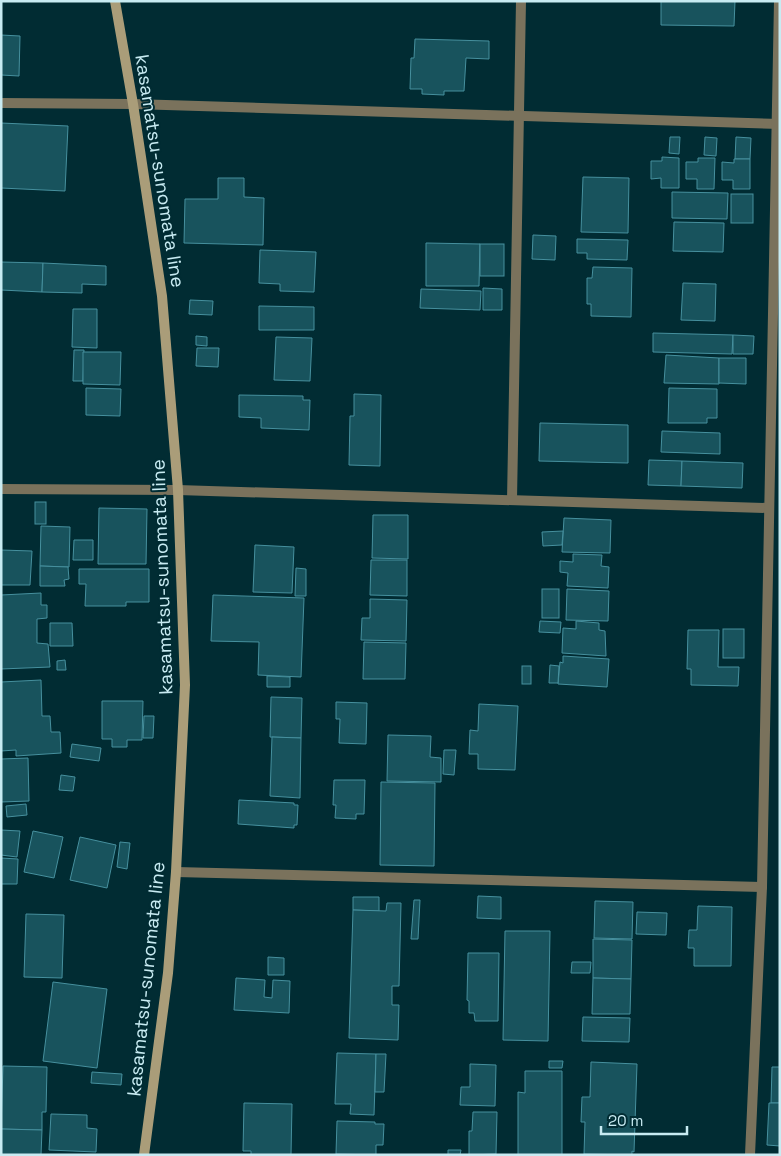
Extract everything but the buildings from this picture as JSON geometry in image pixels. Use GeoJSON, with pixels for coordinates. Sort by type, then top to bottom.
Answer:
{"type":"FeatureCollection","features":[{"type":"Feature","properties":{"kind":"main road","name":"kasamatsu-sunomata line"},"geometry":{"type":"LineString","coordinates":[[114,1],[133,104],[162,296],[178,490],[184,685],[176,872],[168,973],[144,1155]]}},
{"type":"Feature","properties":{"kind":"street"},"geometry":{"type":"LineString","coordinates":[[512,500],[521,1]]}},
{"type":"Feature","properties":{"kind":"street"},"geometry":{"type":"LineString","coordinates":[[750,1155],[762,887],[779,1]]}},
{"type":"Feature","properties":{"kind":"street"},"geometry":{"type":"LineString","coordinates":[[1,103],[133,104],[778,124]]}},
{"type":"Feature","properties":{"kind":"street"},"geometry":{"type":"LineString","coordinates":[[1,490],[178,490],[768,508]]}},
{"type":"Feature","properties":{"kind":"street"},"geometry":{"type":"LineString","coordinates":[[176,872],[762,887]]}}]}
